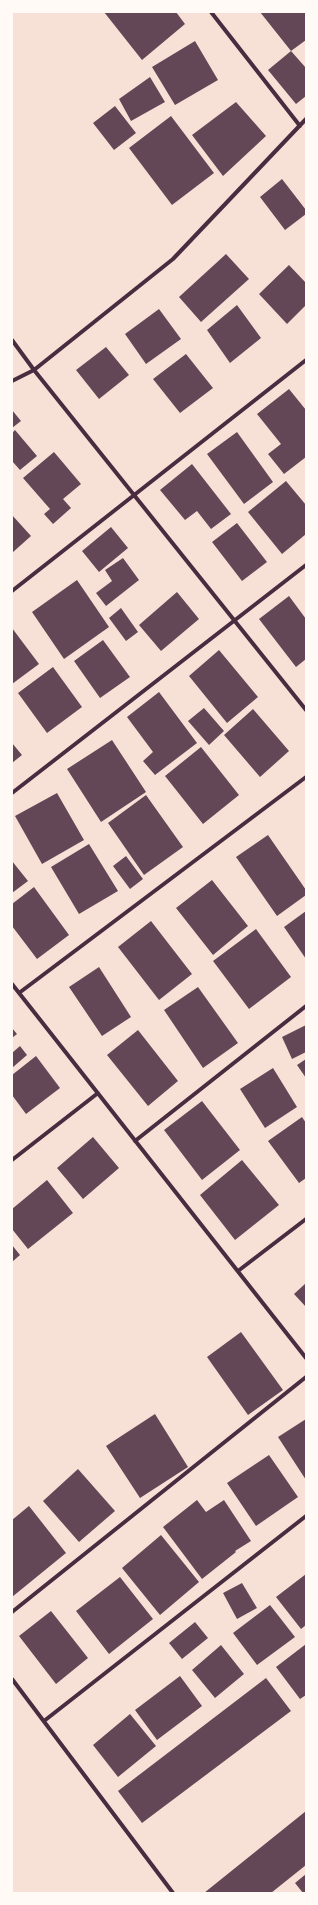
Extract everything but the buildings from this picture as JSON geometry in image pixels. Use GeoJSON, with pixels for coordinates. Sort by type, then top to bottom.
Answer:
{"type":"FeatureCollection","features":[{"type":"Feature","properties":{"kind":"street"},"geometry":{"type":"LineString","coordinates":[[211,12],[300,126]]}},
{"type":"Feature","properties":{"kind":"street"},"geometry":{"type":"LineString","coordinates":[[12,381],[34,370],[173,259],[306,119]]}},
{"type":"Feature","properties":{"kind":"street"},"geometry":{"type":"LineString","coordinates":[[12,340],[34,370],[306,710]]}},
{"type":"Feature","properties":{"kind":"street"},"geometry":{"type":"LineString","coordinates":[[12,591],[306,360]]}},
{"type":"Feature","properties":{"kind":"street"},"geometry":{"type":"LineString","coordinates":[[12,794],[306,565]]}},
{"type":"Feature","properties":{"kind":"street"},"geometry":{"type":"LineString","coordinates":[[19,993],[306,777]]}},
{"type":"Feature","properties":{"kind":"street"},"geometry":{"type":"LineString","coordinates":[[12,984],[306,1358]]}},
{"type":"Feature","properties":{"kind":"street"},"geometry":{"type":"LineString","coordinates":[[135,1141],[306,1006]]}},
{"type":"Feature","properties":{"kind":"street"},"geometry":{"type":"LineString","coordinates":[[12,1160],[98,1093]]}},
{"type":"Feature","properties":{"kind":"street"},"geometry":{"type":"LineString","coordinates":[[238,1272],[306,1219]]}},
{"type":"Feature","properties":{"kind":"street"},"geometry":{"type":"LineString","coordinates":[[12,1612],[306,1377]]}},
{"type":"Feature","properties":{"kind":"street"},"geometry":{"type":"LineString","coordinates":[[44,1721],[306,1516]]}},
{"type":"Feature","properties":{"kind":"street"},"geometry":{"type":"LineString","coordinates":[[12,1679],[173,1893]]}}]}
